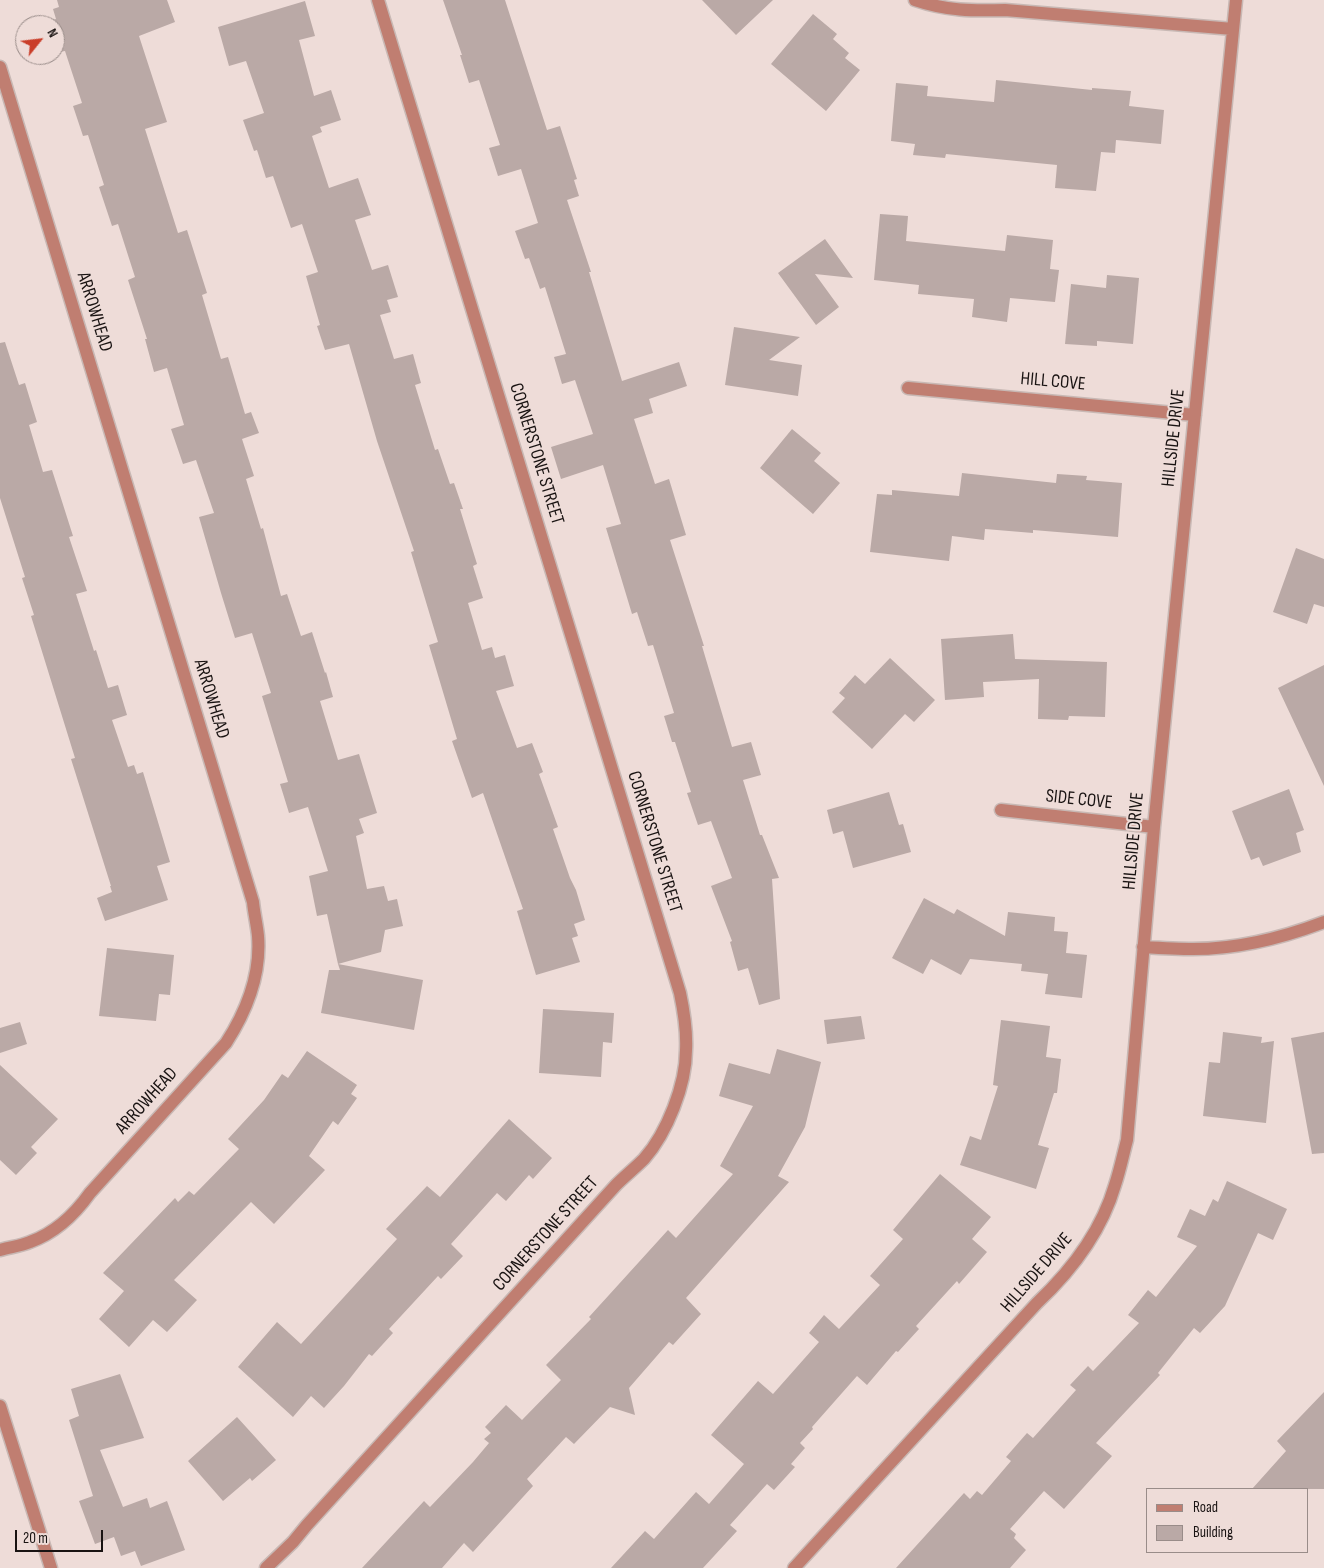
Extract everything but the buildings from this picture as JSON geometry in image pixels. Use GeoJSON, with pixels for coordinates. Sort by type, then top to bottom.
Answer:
{"type":"FeatureCollection","features":[{"type":"Feature","properties":{"kind":"street","name":"CORNERSTONE STREET"},"geometry":{"type":"LineString","coordinates":[[266,1568],[293,1542],[306,1524],[616,1185],[644,1158],[666,1126],[680,1089],[686,1051],[684,1012],[680,993],[378,0]]}},
{"type":"Feature","properties":{"kind":"street"},"geometry":{"type":"LineString","coordinates":[[915,0],[970,12],[1005,10],[1233,29]]}},
{"type":"Feature","properties":{"kind":"street","name":"HILLSIDE DRIVE"},"geometry":{"type":"LineString","coordinates":[[794,1568],[1037,1303],[1054,1287],[1084,1250],[1115,1186],[1127,1140],[1154,827],[1236,0]]}},
{"type":"Feature","properties":{"kind":"street","name":"ARROWHEAD"},"geometry":{"type":"LineString","coordinates":[[0,68],[253,902],[258,938],[255,975],[251,993],[236,1027],[226,1043],[61,1225],[31,1242],[0,1250]]}},
{"type":"Feature","properties":{"kind":"street","name":"HILL COVE"},"geometry":{"type":"LineString","coordinates":[[908,388],[1195,414]]}},
{"type":"Feature","properties":{"kind":"street","name":"SIDE COVE"},"geometry":{"type":"LineString","coordinates":[[1001,810],[1154,827]]}},
{"type":"Feature","properties":{"kind":"street"},"geometry":{"type":"LineString","coordinates":[[1143,947],[1194,949],[1245,945],[1295,933],[1324,922]]}},
{"type":"Feature","properties":{"kind":"street"},"geometry":{"type":"LineString","coordinates":[[0,1406],[51,1568]]}}]}
